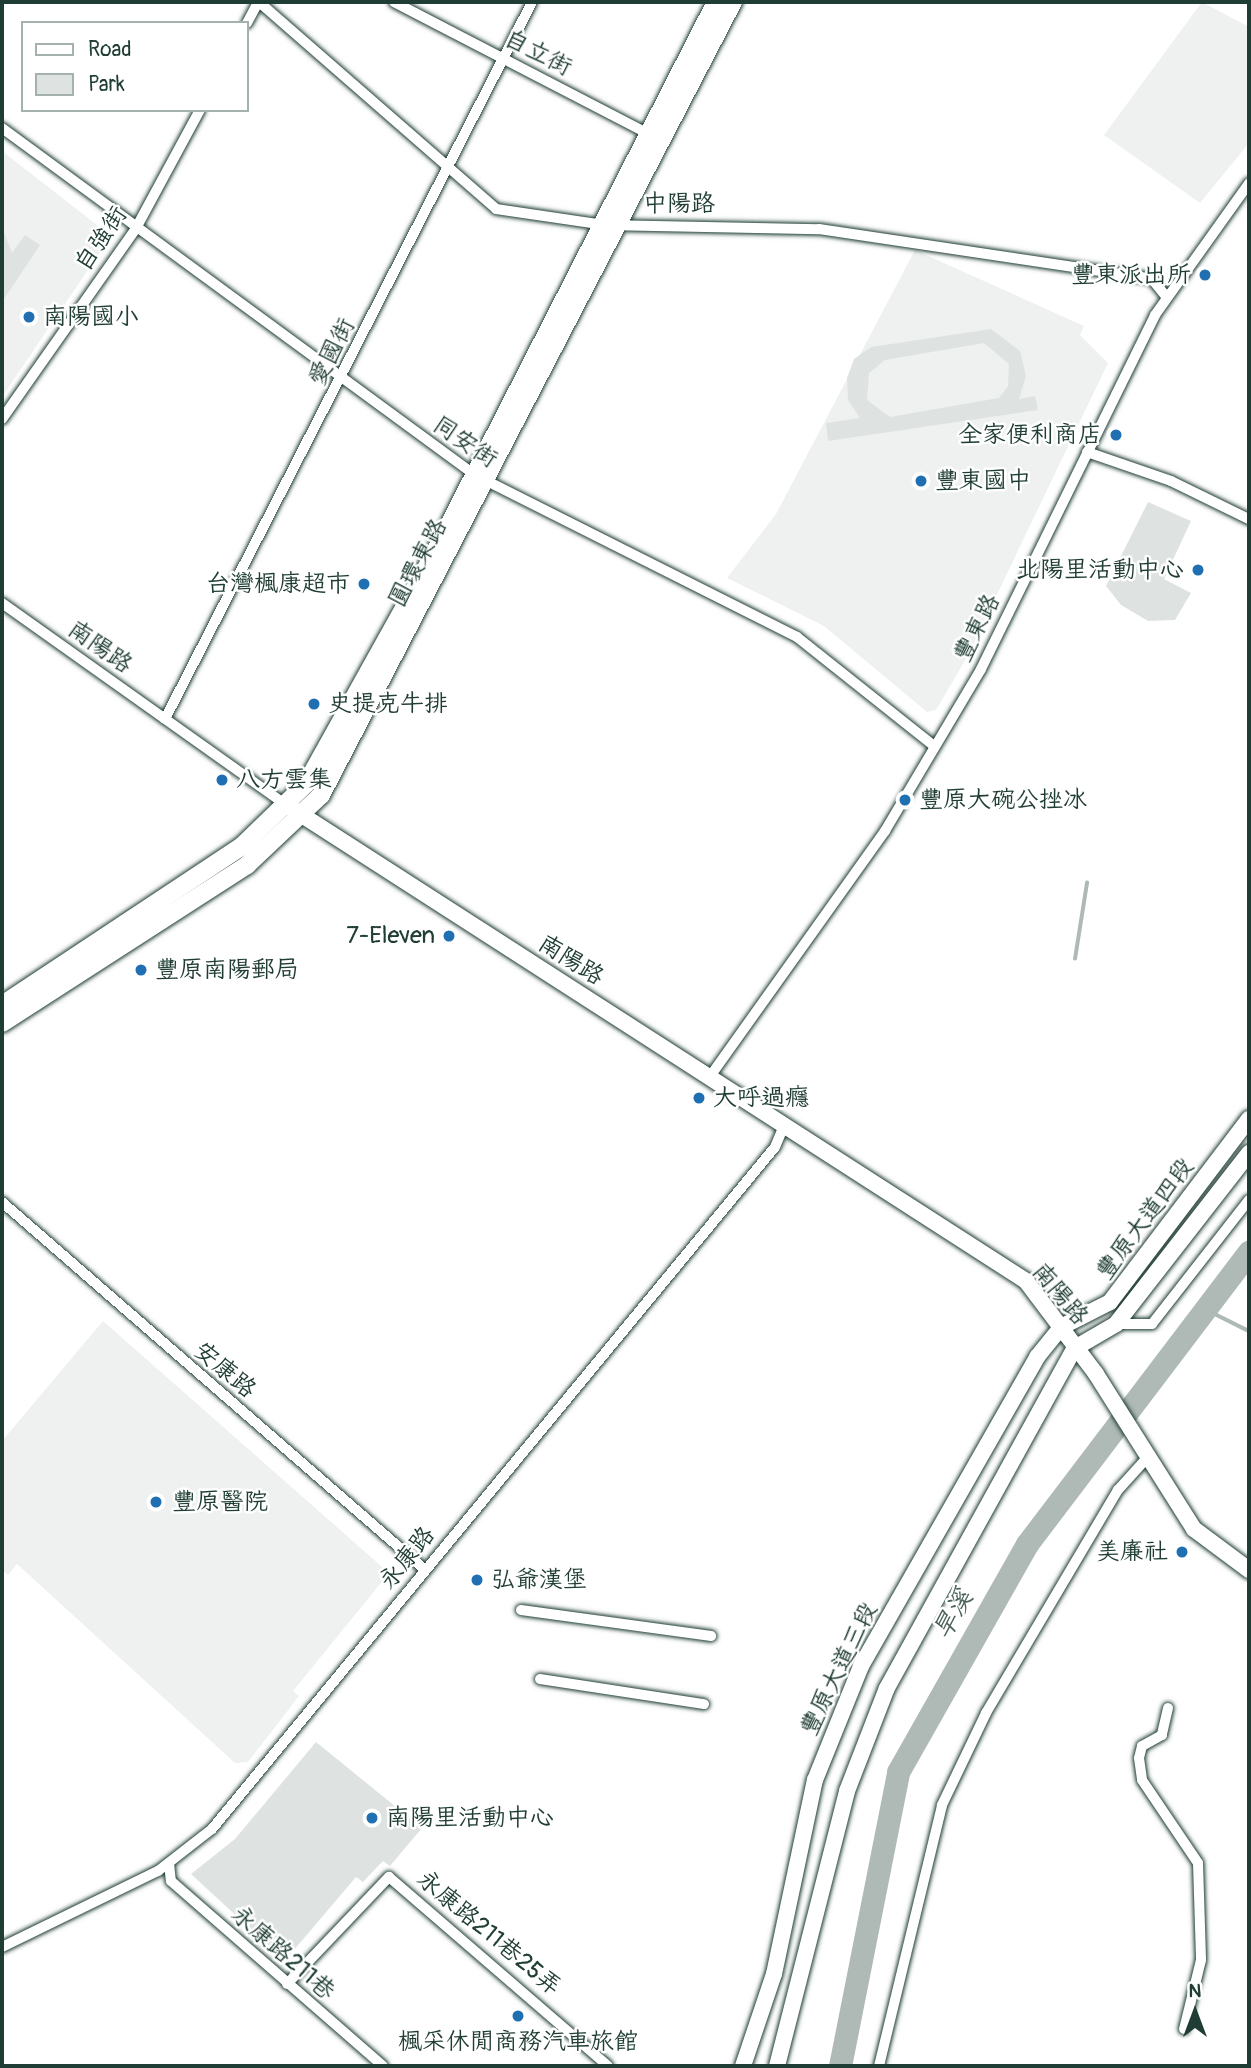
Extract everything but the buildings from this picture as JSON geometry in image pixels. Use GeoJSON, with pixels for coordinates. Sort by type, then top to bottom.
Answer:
{"type":"FeatureCollection","features":[{"type":"Feature","properties":{"kind":"main road","name":"圓環東路"},"geometry":{"type":"LineString","coordinates":[[2,1023],[247,865],[295,811],[481,480],[656,138],[716,2]]}},
{"type":"Feature","properties":{"kind":"main road","name":"圓環東路"},"geometry":{"type":"LineString","coordinates":[[656,138],[733,2]]}},
{"type":"Feature","properties":{"kind":"main road","name":"圓環東路"},"geometry":{"type":"LineString","coordinates":[[2,1005],[159,905],[295,811]]}},
{"type":"Feature","properties":{"kind":"street"},"geometry":{"type":"LineString","coordinates":[[248,21],[258,2]]}},
{"type":"Feature","properties":{"kind":"street","name":"中陽路"},"geometry":{"type":"LineString","coordinates":[[258,2],[496,209],[613,225],[819,229],[1152,279],[1166,296]]}},
{"type":"Feature","properties":{"kind":"street","name":"自立街"},"geometry":{"type":"LineString","coordinates":[[394,2],[656,138]]}},
{"type":"Feature","properties":{"kind":"street","name":"愛國街"},"geometry":{"type":"LineString","coordinates":[[165,719],[340,382],[532,2]]}},
{"type":"Feature","properties":{"kind":"street","name":"自強街"},"geometry":{"type":"LineString","coordinates":[[2,419],[135,230],[199,112]]}},
{"type":"Feature","properties":{"kind":"street","name":"同安街"},"geometry":{"type":"LineString","coordinates":[[2,128],[340,382],[481,480],[796,637],[933,745]]}},
{"type":"Feature","properties":{"kind":"street","name":"豐東路"},"geometry":{"type":"LineString","coordinates":[[711,1075],[885,831],[933,745],[981,669],[1166,296],[1249,183]]}},
{"type":"Feature","properties":{"kind":"street"},"geometry":{"type":"LineString","coordinates":[[1087,452],[1171,481],[1249,519]]}},
{"type":"Feature","properties":{"kind":"street","name":"南陽路"},"geometry":{"type":"LineString","coordinates":[[2,603],[295,811],[711,1075],[1026,1281],[1096,1374],[1145,1454]]}},
{"type":"Feature","properties":{"kind":"street","name":"豐原大道四段"},"geometry":{"type":"LineString","coordinates":[[1061,1327],[1110,1302],[1249,1119]]}},
{"type":"Feature","properties":{"kind":"street","name":"永康路"},"geometry":{"type":"LineString","coordinates":[[2,1947],[169,1863],[212,1829],[270,1763],[424,1569],[758,1168],[785,1124]]}},
{"type":"Feature","properties":{"kind":"street","name":"豐原大道四段"},"geometry":{"type":"LineString","coordinates":[[1075,1348],[1116,1324],[1249,1153]]}},
{"type":"Feature","properties":{"kind":"street"},"geometry":{"type":"LineString","coordinates":[[1116,1324],[1152,1324],[1249,1200]]}},
{"type":"Feature","properties":{"kind":"street","name":"安康路"},"geometry":{"type":"LineString","coordinates":[[2,1202],[424,1569]]}},
{"type":"Feature","properties":{"kind":"street","name":"豐原大道三段"},"geometry":{"type":"LineString","coordinates":[[743,2066],[774,1974],[833,1727],[1016,1393],[1061,1327]]}},
{"type":"Feature","properties":{"kind":"street"},"geometry":{"type":"LineString","coordinates":[[777,2066],[858,1752],[1075,1348]]}},
{"type":"Feature","properties":{"kind":"street"},"geometry":{"type":"LineString","coordinates":[[879,2066],[942,1805],[986,1713],[1118,1490],[1145,1454],[1194,1529],[1249,1570]]}},
{"type":"Feature","properties":{"kind":"street"},"geometry":{"type":"LineString","coordinates":[[521,1610],[711,1636]]}},
{"type":"Feature","properties":{"kind":"street"},"geometry":{"type":"LineString","coordinates":[[540,1679],[704,1704]]}},
{"type":"Feature","properties":{"kind":"street"},"geometry":{"type":"LineString","coordinates":[[1168,1708],[1162,1735],[1143,1746],[1139,1758],[1142,1780],[1198,1863],[1201,1960],[1184,2029]]}},
{"type":"Feature","properties":{"kind":"street","name":"永康路211巷"},"geometry":{"type":"LineString","coordinates":[[169,1863],[171,1881],[383,2066]]}},
{"type":"Feature","properties":{"kind":"street","name":"永康路211巷25弄"},"geometry":{"type":"LineString","coordinates":[[287,1984],[390,1877],[608,2066]]}},
{"type":"Feature","properties":{"kind":"shaded area"},"geometry":{"type":"Polygon","coordinates":[[[1202,2],[1249,27],[1249,143],[1200,203],[1104,135],[1202,2]]]}},
{"type":"Feature","properties":{"kind":"shaded area","name":"南陽國小"},"geometry":{"type":"Polygon","coordinates":[[[2,151],[111,236],[2,397],[2,151]]]}},
{"type":"Feature","properties":{"kind":"shaded area","name":"豐東國中"},"geometry":{"type":"Polygon","coordinates":[[[915,250],[1084,326],[1080,335],[1108,363],[967,657],[936,710],[927,712],[824,626],[727,578],[776,514],[915,250]]]}},
{"type":"Feature","properties":{"kind":"shaded area","name":"豐原醫院"},"geometry":{"type":"Polygon","coordinates":[[[103,1321],[389,1573],[293,1691],[299,1696],[248,1762],[235,1763],[17,1564],[8,1575],[2,1570],[2,1441],[103,1321]]]}},
{"type":"Feature","properties":{"kind":"green space"},"geometry":{"type":"Polygon","coordinates":[[[2,227],[12,253],[25,235],[40,245],[2,302],[2,227]]]}},
{"type":"Feature","properties":{"kind":"green space"},"geometry":{"type":"Polygon","coordinates":[[[991,329],[1020,351],[1026,376],[1019,399],[1035,396],[1038,410],[828,441],[826,423],[860,418],[848,400],[847,378],[854,359],[871,347],[991,329]],[[984,343],[885,360],[869,373],[867,400],[890,417],[999,398],[1008,386],[1009,364],[984,343]]]}},
{"type":"Feature","properties":{"kind":"green space"},"geometry":{"type":"Polygon","coordinates":[[[1148,502],[1191,521],[1164,579],[1191,593],[1175,620],[1148,621],[1121,605],[1106,586],[1148,502]]]}},
{"type":"Feature","properties":{"kind":"green space"},"geometry":{"type":"Polygon","coordinates":[[[316,1742],[422,1828],[390,1866],[383,1861],[363,1882],[356,1877],[288,1957],[281,1957],[191,1874],[235,1839],[316,1742]]]}},
{"type":"Feature","properties":{"kind":"waterway"},"geometry":{"type":"LineString","coordinates":[[1075,959],[1087,883]]}},
{"type":"Feature","properties":{"kind":"waterway","name":"旱溪"},"geometry":{"type":"LineString","coordinates":[[840,2066],[898,1772],[1027,1544],[1249,1252]]}},
{"type":"Feature","properties":{"kind":"waterway"},"geometry":{"type":"LineString","coordinates":[[1205,1309],[1249,1331]]}},
{"type":"Feature","properties":{"kind":"place","name":"豐東派出所"},"geometry":{"type":"Point","coordinates":[1205,275]}},
{"type":"Feature","properties":{"kind":"place","name":"南陽國小"},"geometry":{"type":"Point","coordinates":[29,317]}},
{"type":"Feature","properties":{"kind":"place","name":"全家便利商店"},"geometry":{"type":"Point","coordinates":[1116,435]}},
{"type":"Feature","properties":{"kind":"place","name":"豐東國中"},"geometry":{"type":"Point","coordinates":[921,481]}},
{"type":"Feature","properties":{"kind":"place","name":"北陽里活動中心"},"geometry":{"type":"Point","coordinates":[1198,570]}},
{"type":"Feature","properties":{"kind":"place","name":"台灣楓康超市"},"geometry":{"type":"Point","coordinates":[364,584]}},
{"type":"Feature","properties":{"kind":"place","name":"史提克牛排"},"geometry":{"type":"Point","coordinates":[314,704]}},
{"type":"Feature","properties":{"kind":"place","name":"八方雲集"},"geometry":{"type":"Point","coordinates":[222,780]}},
{"type":"Feature","properties":{"kind":"place","name":"豐原大碗公挫冰"},"geometry":{"type":"Point","coordinates":[905,800]}},
{"type":"Feature","properties":{"kind":"place","name":"7-Eleven"},"geometry":{"type":"Point","coordinates":[449,936]}},
{"type":"Feature","properties":{"kind":"place","name":"豐原南陽郵局"},"geometry":{"type":"Point","coordinates":[141,970]}},
{"type":"Feature","properties":{"kind":"place","name":"大呼過癮"},"geometry":{"type":"Point","coordinates":[699,1098]}},
{"type":"Feature","properties":{"kind":"place","name":"豐原醫院"},"geometry":{"type":"Point","coordinates":[156,1502]}},
{"type":"Feature","properties":{"kind":"place","name":"美廉社"},"geometry":{"type":"Point","coordinates":[1182,1552]}},
{"type":"Feature","properties":{"kind":"place","name":"弘爺漢堡"},"geometry":{"type":"Point","coordinates":[477,1580]}},
{"type":"Feature","properties":{"kind":"place","name":"南陽里活動中心"},"geometry":{"type":"Point","coordinates":[372,1818]}},
{"type":"Feature","properties":{"kind":"place","name":"楓采休閒商務汽車旅館"},"geometry":{"type":"Point","coordinates":[518,2016]}}]}
